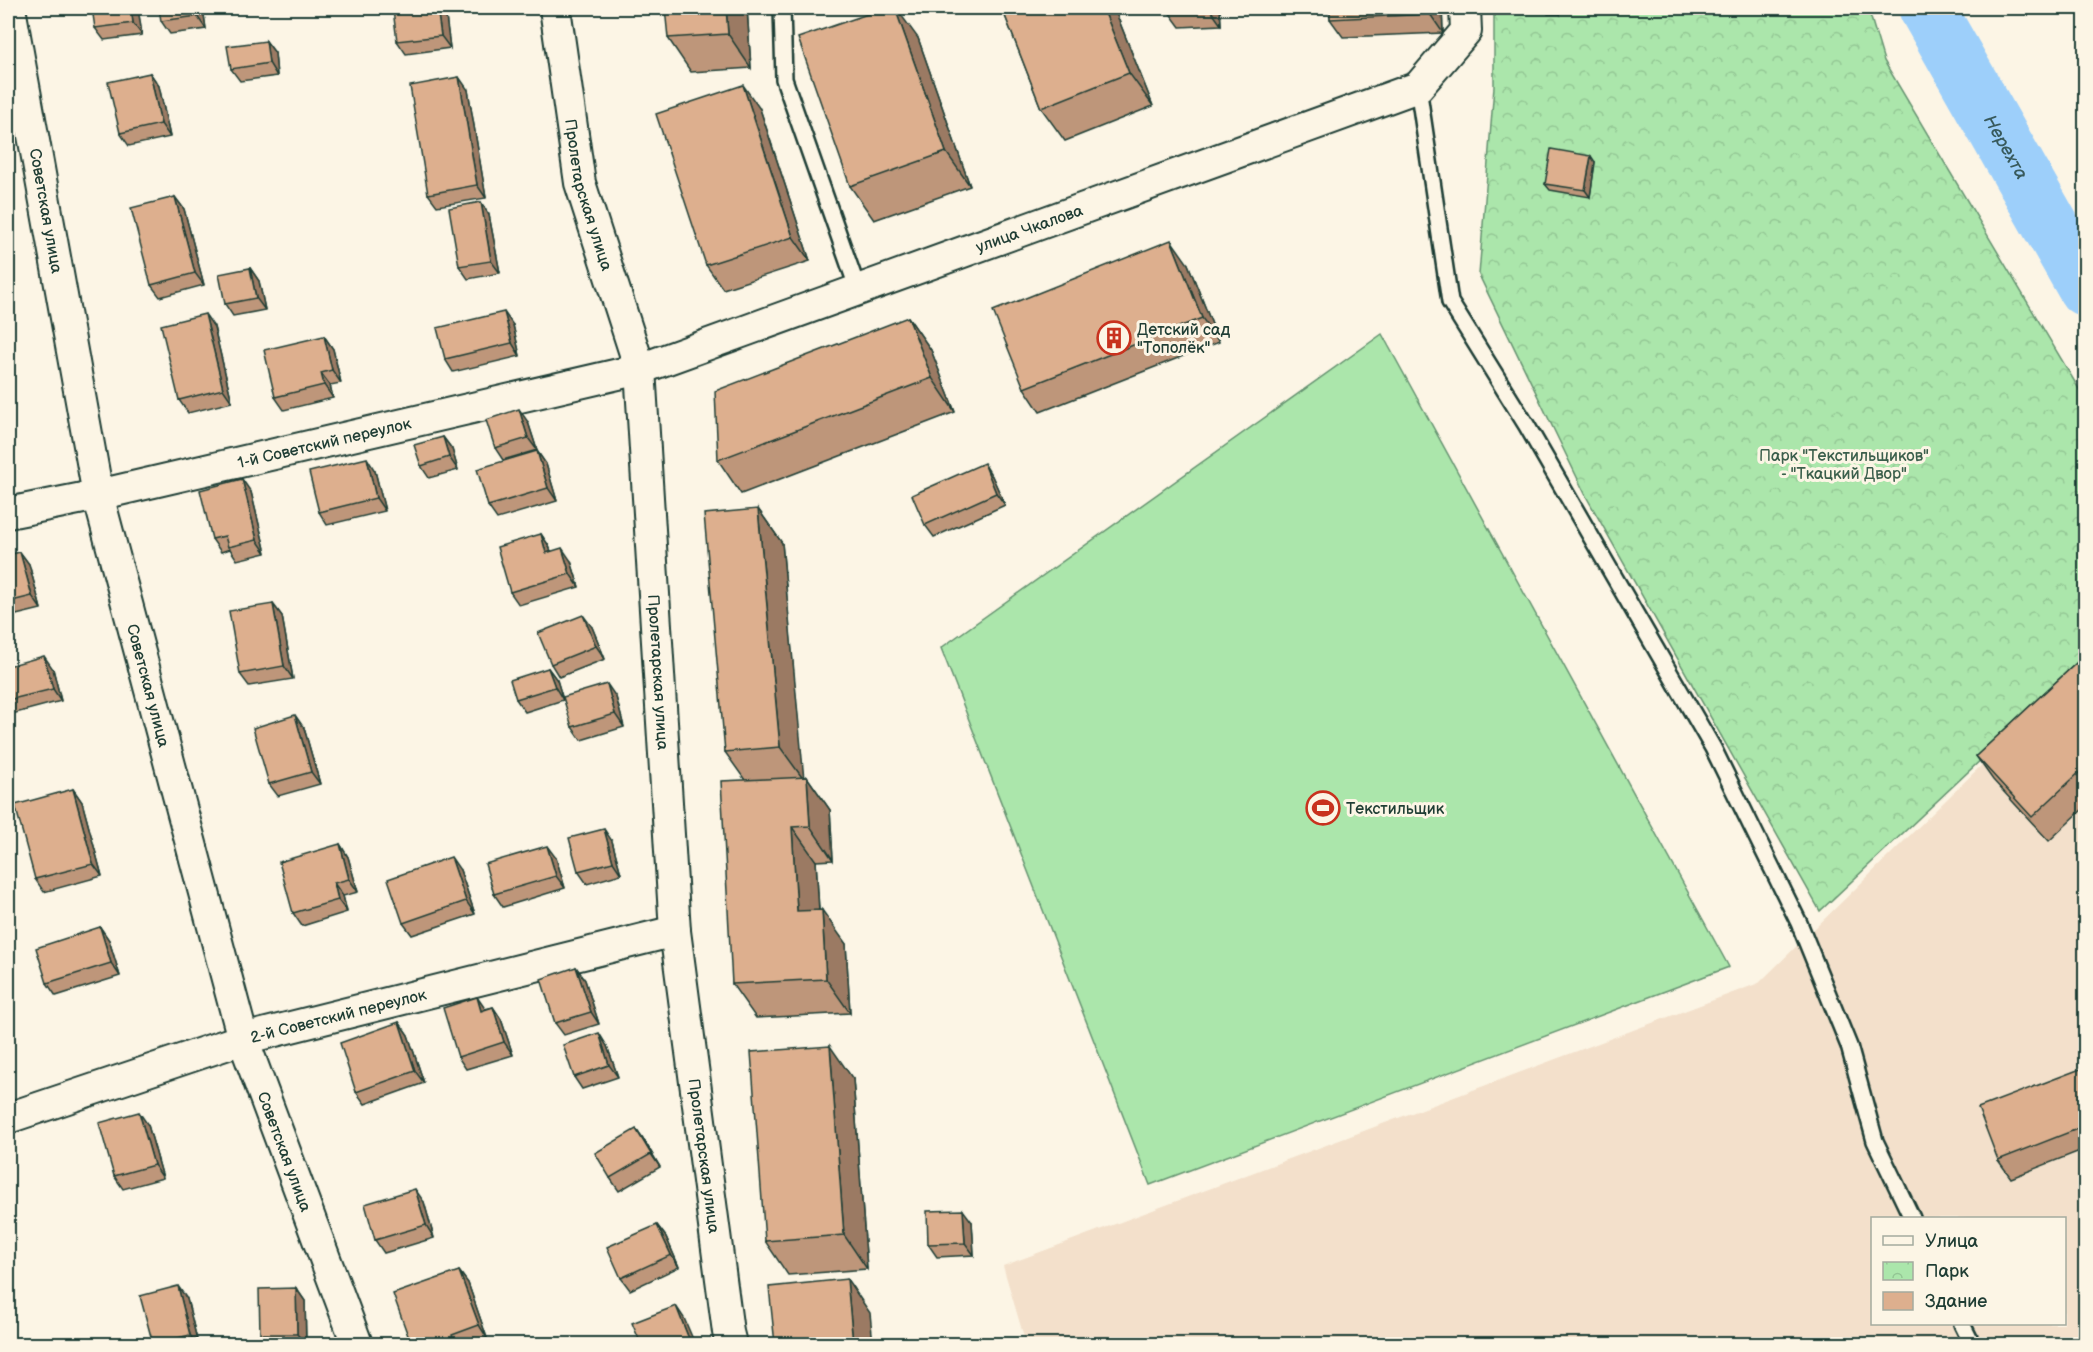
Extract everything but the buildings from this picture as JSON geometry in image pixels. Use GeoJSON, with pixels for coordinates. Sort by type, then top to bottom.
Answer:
{"type":"FeatureCollection","features":[{"type":"Feature","properties":{"kind":"street","name":"Советская улица"},"geometry":{"type":"LineString","coordinates":[[10,8],[98,495],[243,1039],[357,1344]]}},
{"type":"Feature","properties":{"kind":"street","name":"Пролетарская улица"},"geometry":{"type":"LineString","coordinates":[[555,8],[580,183],[640,369],[675,931],[731,1344]]}},
{"type":"Feature","properties":{"kind":"street"},"geometry":{"type":"LineString","coordinates":[[1418,87],[1466,31],[1466,8]]}},
{"type":"Feature","properties":{"kind":"street","name":"улица Чкалова"},"geometry":{"type":"LineString","coordinates":[[640,369],[1418,87]]}},
{"type":"Feature","properties":{"kind":"street","name":"1-й Советский переулок"},"geometry":{"type":"LineString","coordinates":[[8,513],[98,495],[640,369]]}},
{"type":"Feature","properties":{"kind":"street","name":"2-й Советский переулок"},"geometry":{"type":"LineString","coordinates":[[8,1118],[243,1039],[675,931]]}},
{"type":"Feature","properties":{"kind":"lane"},"geometry":{"type":"LineString","coordinates":[[782,8],[784,79],[858,290]]}},
{"type":"Feature","properties":{"kind":"lane"},"geometry":{"type":"LineString","coordinates":[[1418,87],[1450,302],[1527,426],[1713,748],[1799,923],[1849,1046],[1875,1142],[1912,1217]]}},
{"type":"Feature","properties":{"kind":"lane"},"geometry":{"type":"LineString","coordinates":[[1963,1325],[1972,1344]]}},
{"type":"Feature","properties":{"kind":"shaded area"},"geometry":{"type":"Polygon","coordinates":[[[2085,669],[2085,1344],[1026,1344],[1003,1266],[1759,983],[1995,752],[2085,669]]]}},
{"type":"Feature","properties":{"kind":"green space","name":"Парк \"Текстильщиков\" - \"Ткацкий Двор\""},"geometry":{"type":"Polygon","coordinates":[[[1494,8],[1868,8],[1884,61],[2085,399],[2085,662],[1820,911],[1587,498],[1479,275],[1494,87],[1494,8]]]}},
{"type":"Feature","properties":{"kind":"green space","name":"Текстильщик"},"geometry":{"type":"Polygon","coordinates":[[[1382,334],[1729,967],[1150,1185],[941,648],[1382,334]]]}},
{"type":"Feature","properties":{"kind":"waterway","name":"Нерехта"},"geometry":{"type":"LineString","coordinates":[[1927,8],[2086,288]]}},
{"type":"Feature","properties":{"kind":"place","name":"Детский сад \"Тополёк\""},"geometry":{"type":"Point","coordinates":[1114,338]}},
{"type":"Feature","properties":{"kind":"place","name":"Текстильщик"},"geometry":{"type":"Point","coordinates":[1323,808]}}]}
